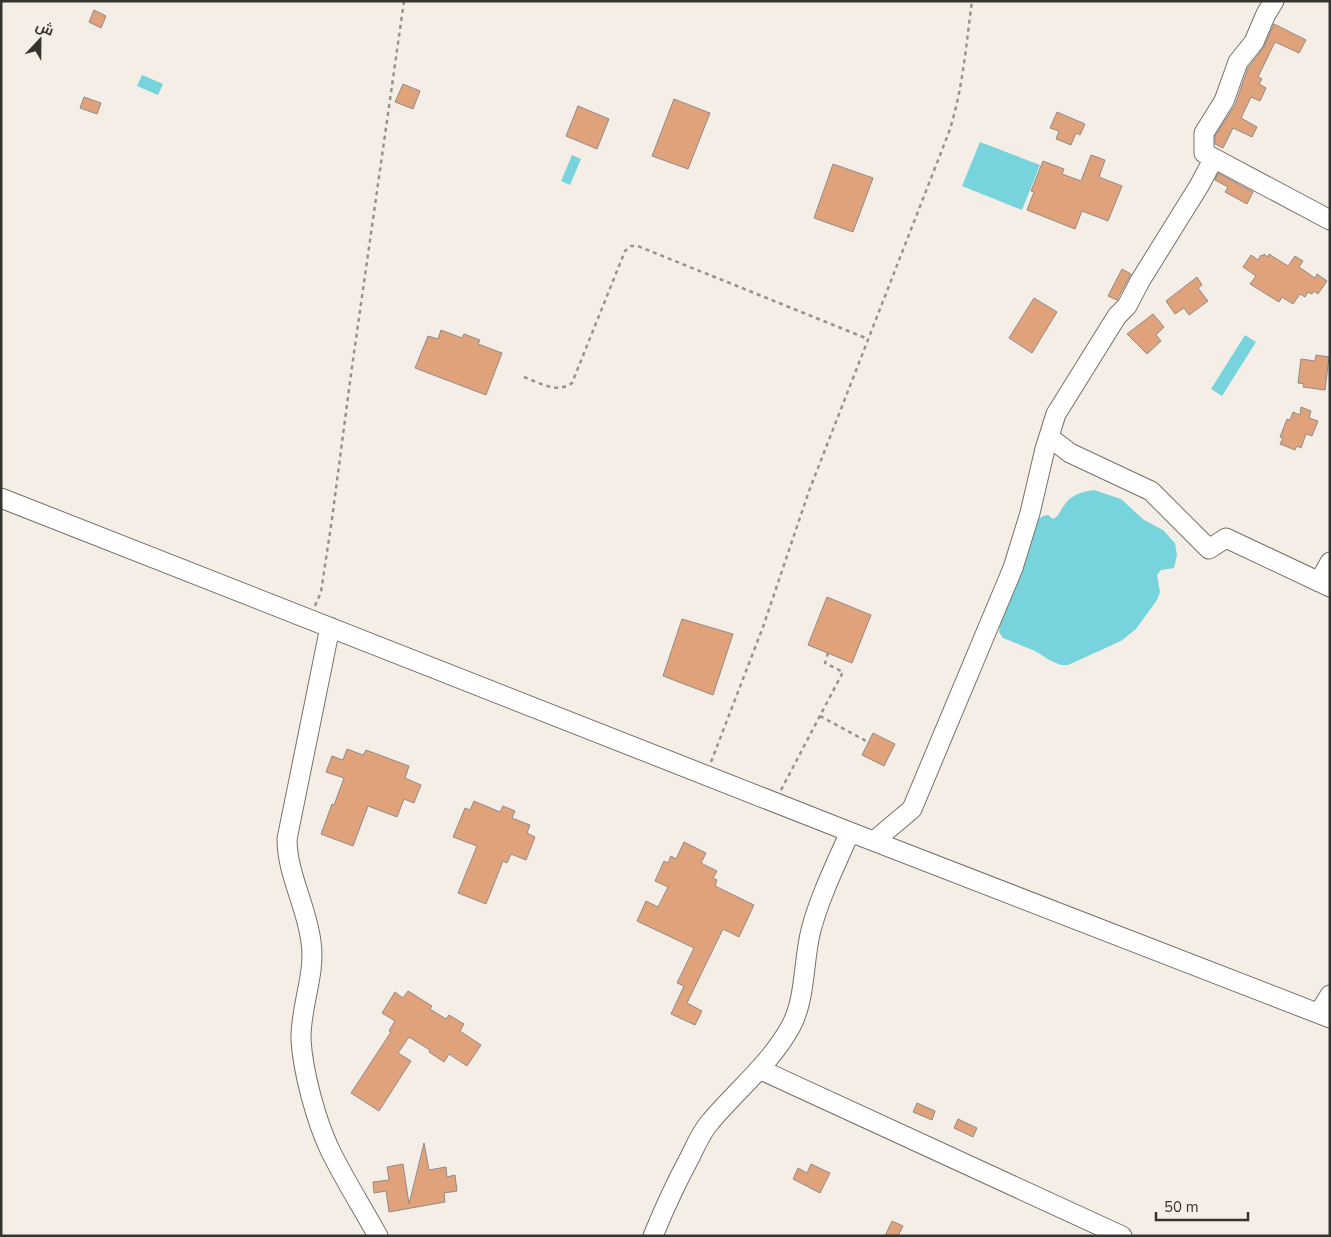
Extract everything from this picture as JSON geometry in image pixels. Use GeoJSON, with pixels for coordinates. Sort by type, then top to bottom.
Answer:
{"type":"FeatureCollection","features":[{"type":"Feature","properties":{"kind":"street"},"geometry":{"type":"LineString","coordinates":[[1274,1],[1254,42],[1238,62],[1224,101],[1204,133],[1204,153],[1330,220]]}},
{"type":"Feature","properties":{"kind":"street"},"geometry":{"type":"LineString","coordinates":[[874,841],[912,809],[1013,568],[1030,513],[1048,437],[1056,414],[1116,316],[1127,306],[1214,158]]}},
{"type":"Feature","properties":{"kind":"street"},"geometry":{"type":"LineString","coordinates":[[1048,437],[1070,453],[1151,491],[1209,549],[1226,538],[1324,584],[1330,562]]}},
{"type":"Feature","properties":{"kind":"street"},"geometry":{"type":"LineString","coordinates":[[1,498],[850,832],[1324,1015],[1330,994]]}},
{"type":"Feature","properties":{"kind":"street"},"geometry":{"type":"LineString","coordinates":[[330,627],[287,839],[287,851],[311,943],[312,958],[301,1039],[309,1085],[330,1149],[378,1236]]}},
{"type":"Feature","properties":{"kind":"street"},"geometry":{"type":"LineString","coordinates":[[653,1236],[670,1195],[702,1133],[711,1120],[759,1069],[778,1045],[795,1018],[813,923],[850,832]]}},
{"type":"Feature","properties":{"kind":"street"},"geometry":{"type":"LineString","coordinates":[[759,1069],[1122,1236]]}},
{"type":"Feature","properties":{"kind":"path"},"geometry":{"type":"LineString","coordinates":[[308,618],[321,592],[331,528],[404,1]]}},
{"type":"Feature","properties":{"kind":"path"},"geometry":{"type":"LineString","coordinates":[[705,775],[763,627],[809,491],[949,132],[957,107],[972,1]]}},
{"type":"Feature","properties":{"kind":"path"},"geometry":{"type":"LineString","coordinates":[[524,376],[552,387],[560,388],[572,383],[621,261],[631,246],[641,247],[868,339]]}},
{"type":"Feature","properties":{"kind":"path"},"geometry":{"type":"LineString","coordinates":[[774,802],[843,672],[825,663],[828,653]]}},
{"type":"Feature","properties":{"kind":"path"},"geometry":{"type":"LineString","coordinates":[[820,716],[866,741]]}},
{"type":"Feature","properties":{"kind":"water"},"geometry":{"type":"Polygon","coordinates":[[[142,75],[163,84],[158,95],[137,86],[142,75]]]}},
{"type":"Feature","properties":{"kind":"water"},"geometry":{"type":"Polygon","coordinates":[[[980,142],[1040,165],[1022,210],[962,186],[980,142]]]}},
{"type":"Feature","properties":{"kind":"water"},"geometry":{"type":"Polygon","coordinates":[[[572,155],[581,159],[570,185],[561,181],[572,155]]]}},
{"type":"Feature","properties":{"kind":"water"},"geometry":{"type":"Polygon","coordinates":[[[1245,335],[1256,342],[1222,396],[1211,389],[1245,335]]]}},
{"type":"Feature","properties":{"kind":"water"},"geometry":{"type":"Polygon","coordinates":[[[1094,490],[1121,499],[1144,520],[1163,530],[1175,543],[1177,555],[1174,568],[1161,570],[1157,575],[1160,592],[1157,600],[1136,629],[1121,641],[1068,665],[1061,665],[1035,651],[1003,638],[999,632],[1000,624],[1020,577],[1039,519],[1048,515],[1053,519],[1072,497],[1094,490]]]}},
{"type":"Feature","properties":{"kind":"building"},"geometry":{"type":"Polygon","coordinates":[[[94,10],[106,16],[101,28],[89,22],[94,10]]]}},
{"type":"Feature","properties":{"kind":"building"},"geometry":{"type":"Polygon","coordinates":[[[1274,24],[1306,40],[1299,53],[1275,42],[1258,77],[1262,79],[1259,84],[1266,88],[1260,101],[1251,97],[1241,118],[1257,127],[1252,137],[1233,128],[1223,148],[1215,144],[1215,136],[1235,105],[1248,68],[1264,47],[1274,24]]]}},
{"type":"Feature","properties":{"kind":"building"},"geometry":{"type":"Polygon","coordinates":[[[403,84],[420,91],[413,109],[395,102],[403,84]]]}},
{"type":"Feature","properties":{"kind":"building"},"geometry":{"type":"Polygon","coordinates":[[[84,97],[101,103],[97,114],[80,108],[84,97]]]}},
{"type":"Feature","properties":{"kind":"building"},"geometry":{"type":"Polygon","coordinates":[[[674,99],[710,113],[688,169],[652,156],[674,99]]]}},
{"type":"Feature","properties":{"kind":"building"},"geometry":{"type":"Polygon","coordinates":[[[578,106],[609,119],[597,149],[566,136],[578,106]]]}},
{"type":"Feature","properties":{"kind":"building"},"geometry":{"type":"Polygon","coordinates":[[[1057,112],[1085,124],[1080,135],[1076,133],[1071,145],[1056,139],[1059,131],[1050,128],[1057,112]]]}},
{"type":"Feature","properties":{"kind":"building"},"geometry":{"type":"Polygon","coordinates":[[[1091,155],[1105,160],[1099,177],[1122,186],[1108,221],[1082,211],[1075,229],[1027,210],[1034,192],[1031,191],[1043,161],[1064,169],[1062,174],[1081,181],[1091,155]]]}},
{"type":"Feature","properties":{"kind":"building"},"geometry":{"type":"Polygon","coordinates":[[[833,164],[873,178],[853,232],[814,218],[833,164]]]}},
{"type":"Feature","properties":{"kind":"building"},"geometry":{"type":"Polygon","coordinates":[[[1218,173],[1253,192],[1247,204],[1225,192],[1228,187],[1215,180],[1218,173]]]}},
{"type":"Feature","properties":{"kind":"building"},"geometry":{"type":"Polygon","coordinates":[[[1264,254],[1268,257],[1269,254],[1288,266],[1295,256],[1303,261],[1299,267],[1315,278],[1317,274],[1327,281],[1318,294],[1314,291],[1312,294],[1308,292],[1305,297],[1300,294],[1293,304],[1282,297],[1279,302],[1250,284],[1256,276],[1243,267],[1251,255],[1258,260],[1264,254]]]}},
{"type":"Feature","properties":{"kind":"building"},"geometry":{"type":"Polygon","coordinates":[[[1122,269],[1131,274],[1117,300],[1108,296],[1122,269]]]}},
{"type":"Feature","properties":{"kind":"building"},"geometry":{"type":"Polygon","coordinates":[[[1197,277],[1202,285],[1198,288],[1208,301],[1189,315],[1184,308],[1175,314],[1166,301],[1197,277]]]}},
{"type":"Feature","properties":{"kind":"building"},"geometry":{"type":"Polygon","coordinates":[[[1034,298],[1057,312],[1032,353],[1009,338],[1034,298]]]}},
{"type":"Feature","properties":{"kind":"building"},"geometry":{"type":"Polygon","coordinates":[[[1153,314],[1164,327],[1156,335],[1161,341],[1147,354],[1127,334],[1153,314]]]}},
{"type":"Feature","properties":{"kind":"building"},"geometry":{"type":"Polygon","coordinates":[[[441,330],[462,338],[464,334],[480,340],[478,344],[502,353],[486,395],[415,368],[428,336],[438,339],[441,330]]]}},
{"type":"Feature","properties":{"kind":"building"},"geometry":{"type":"Polygon","coordinates":[[[1316,355],[1329,357],[1325,390],[1303,387],[1304,384],[1298,383],[1301,359],[1315,361],[1316,355]]]}},
{"type":"Feature","properties":{"kind":"building"},"geometry":{"type":"Polygon","coordinates":[[[1301,407],[1311,411],[1309,418],[1318,421],[1312,436],[1306,434],[1301,448],[1297,446],[1295,450],[1280,444],[1283,438],[1280,437],[1287,419],[1290,420],[1293,412],[1300,415],[1301,407]]]}},
{"type":"Feature","properties":{"kind":"building"},"geometry":{"type":"Polygon","coordinates":[[[827,597],[871,615],[852,663],[808,645],[827,597]]]}},
{"type":"Feature","properties":{"kind":"building"},"geometry":{"type":"Polygon","coordinates":[[[682,619],[733,634],[713,695],[663,676],[682,619]]]}},
{"type":"Feature","properties":{"kind":"building"},"geometry":{"type":"Polygon","coordinates":[[[873,733],[895,744],[884,766],[862,755],[873,733]]]}},
{"type":"Feature","properties":{"kind":"building"},"geometry":{"type":"Polygon","coordinates":[[[347,749],[363,755],[366,750],[409,766],[405,778],[421,785],[414,803],[404,799],[397,817],[368,806],[353,846],[321,834],[344,778],[326,772],[332,756],[343,760],[347,749]]]}},
{"type":"Feature","properties":{"kind":"building"},"geometry":{"type":"Polygon","coordinates":[[[474,801],[500,812],[503,806],[515,811],[512,818],[530,825],[527,833],[535,837],[526,860],[511,854],[507,863],[503,861],[486,904],[458,893],[477,846],[453,837],[465,808],[470,810],[474,801]]]}},
{"type":"Feature","properties":{"kind":"building"},"geometry":{"type":"Polygon","coordinates":[[[684,842],[706,853],[701,863],[717,871],[713,878],[717,880],[715,886],[754,905],[739,937],[723,929],[687,1003],[702,1011],[695,1025],[671,1014],[684,986],[677,983],[694,948],[637,921],[646,901],[658,907],[668,887],[655,881],[664,861],[668,863],[671,856],[676,859],[684,842]]]}},
{"type":"Feature","properties":{"kind":"building"},"geometry":{"type":"Polygon","coordinates":[[[408,991],[432,1006],[430,1009],[446,1019],[449,1015],[464,1024],[460,1031],[481,1045],[467,1066],[449,1054],[444,1062],[429,1052],[430,1050],[409,1037],[398,1053],[411,1061],[379,1111],[351,1093],[391,1032],[389,1031],[395,1021],[382,1013],[395,992],[403,998],[408,991]]]}},
{"type":"Feature","properties":{"kind":"building"},"geometry":{"type":"Polygon","coordinates":[[[917,1103],[935,1111],[932,1120],[913,1112],[917,1103]]]}},
{"type":"Feature","properties":{"kind":"building"},"geometry":{"type":"Polygon","coordinates":[[[958,1119],[977,1128],[973,1137],[954,1128],[958,1119]]]}},
{"type":"Feature","properties":{"kind":"building"},"geometry":{"type":"Polygon","coordinates":[[[424,1143],[429,1170],[446,1167],[447,1177],[455,1175],[457,1191],[444,1193],[445,1202],[389,1212],[386,1191],[374,1193],[373,1182],[389,1180],[387,1167],[403,1164],[409,1204],[424,1143]]]}},
{"type":"Feature","properties":{"kind":"building"},"geometry":{"type":"Polygon","coordinates":[[[811,1164],[830,1173],[820,1193],[793,1179],[798,1168],[807,1173],[811,1164]]]}},
{"type":"Feature","properties":{"kind":"building"},"geometry":{"type":"Polygon","coordinates":[[[892,1221],[903,1226],[898,1236],[885,1236],[892,1221]]]}}]}
